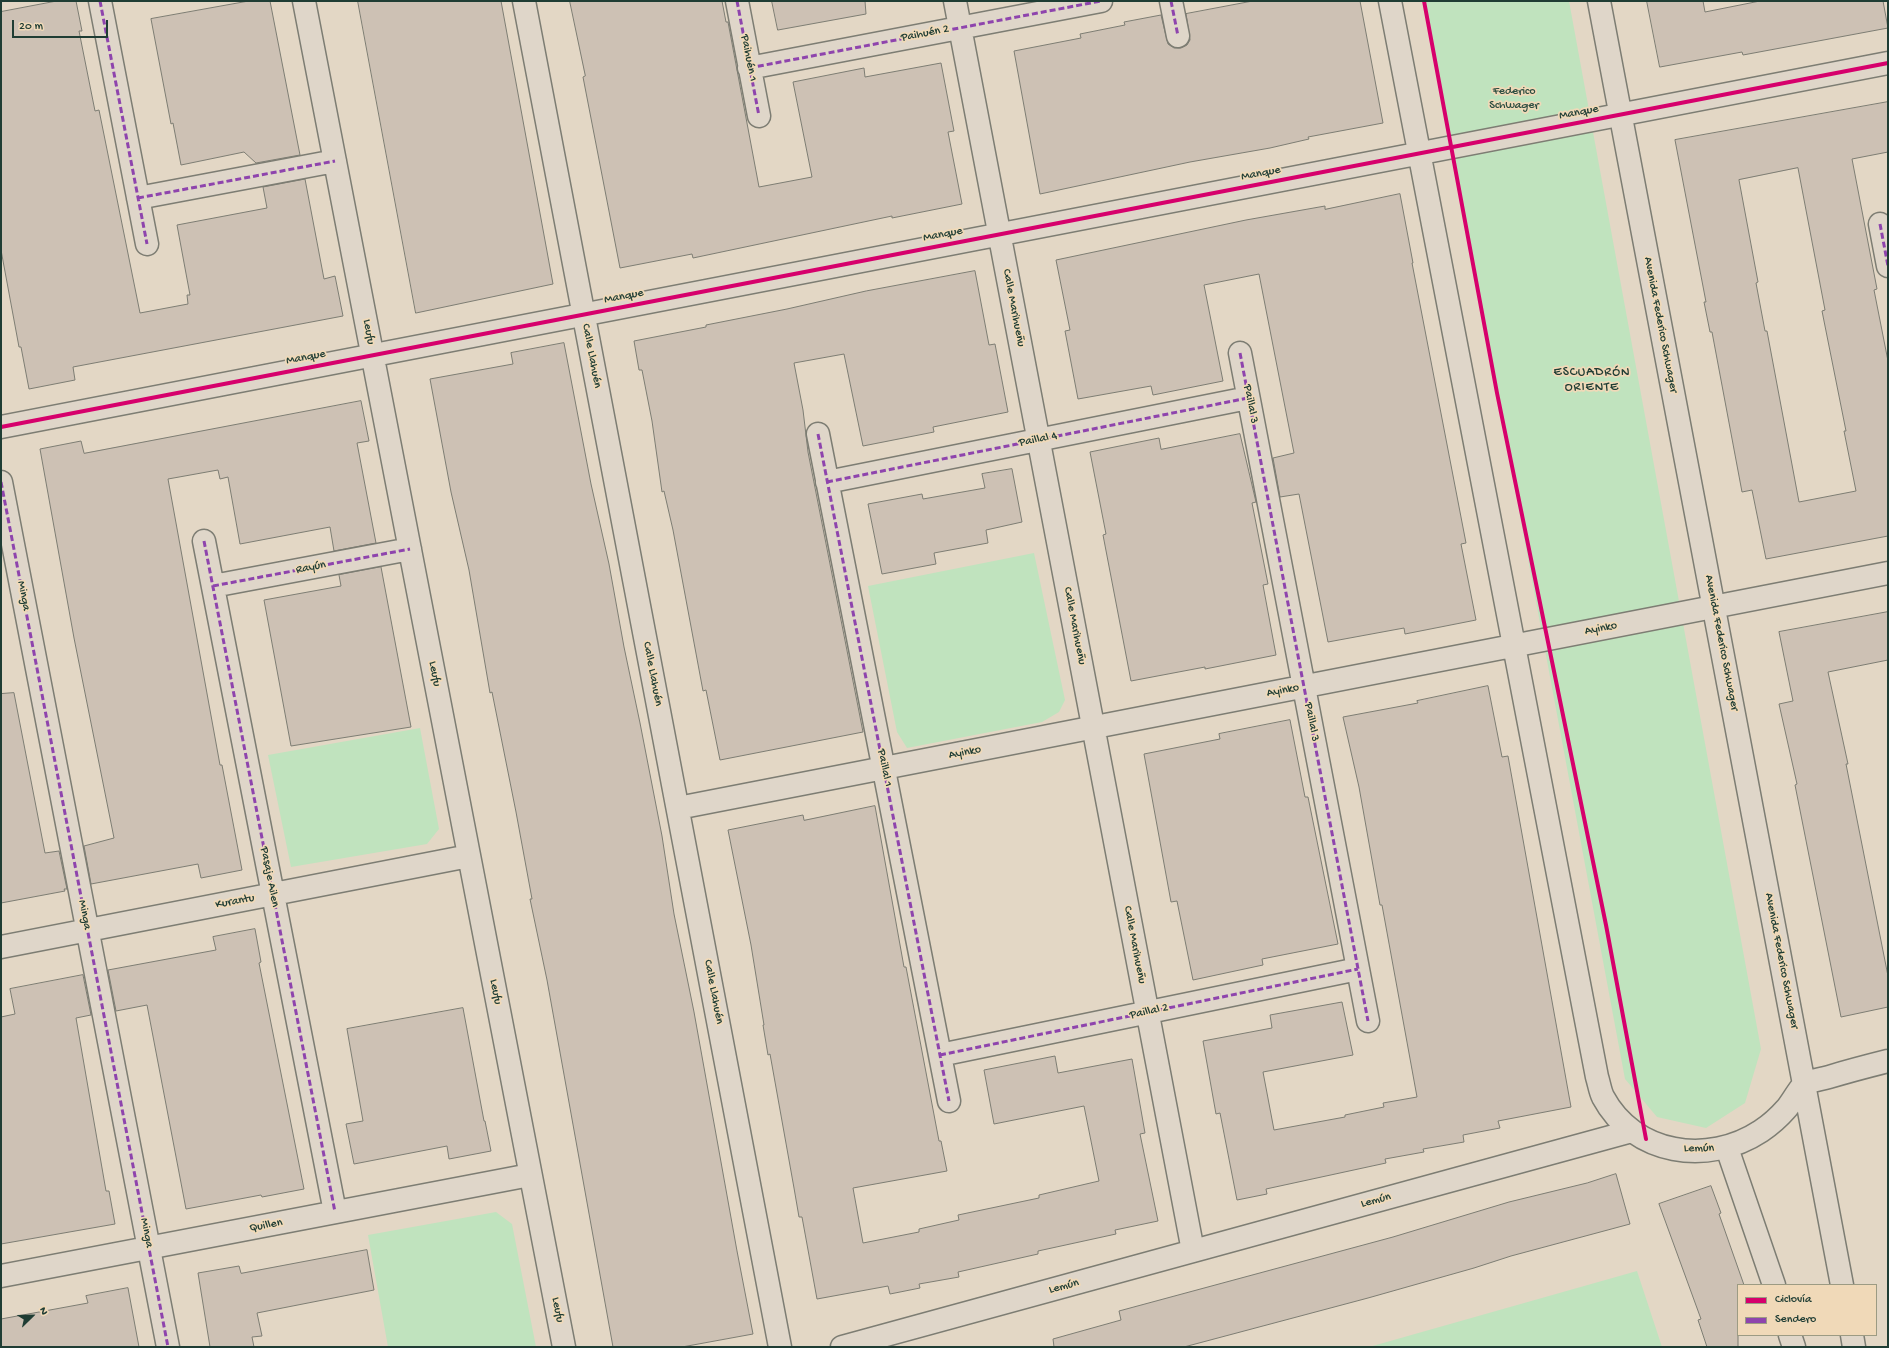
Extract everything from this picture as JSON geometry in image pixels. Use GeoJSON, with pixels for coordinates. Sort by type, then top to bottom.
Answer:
{"type":"FeatureCollection","features":[{"type":"Feature","properties":{"kind":"street"},"geometry":{"type":"LineString","coordinates":[[100,1],[147,244]]}},
{"type":"Feature","properties":{"kind":"street","name":"Leufu"},"geometry":{"type":"LineString","coordinates":[[304,1],[564,1347]]}},
{"type":"Feature","properties":{"kind":"street","name":"Calle Llahuén"},"geometry":{"type":"LineString","coordinates":[[524,1],[780,1347]]}},
{"type":"Feature","properties":{"kind":"street","name":"Paihuén 1"},"geometry":{"type":"LineString","coordinates":[[737,1],[759,116]]}},
{"type":"Feature","properties":{"kind":"street","name":"Calle Marihueñu"},"geometry":{"type":"LineString","coordinates":[[955,1],[1193,1252]]}},
{"type":"Feature","properties":{"kind":"street","name":"Paihuén 2"},"geometry":{"type":"LineString","coordinates":[[749,68],[1101,1]]}},
{"type":"Feature","properties":{"kind":"street"},"geometry":{"type":"LineString","coordinates":[[1171,1],[1178,36]]}},
{"type":"Feature","properties":{"kind":"street"},"geometry":{"type":"LineString","coordinates":[[1390,1],[1597,1077],[1602,1095],[1612,1112],[1632,1131]]}},
{"type":"Feature","properties":{"kind":"street","name":"Avenida Federico Schwager"},"geometry":{"type":"LineString","coordinates":[[1598,1],[1842,1284]]}},
{"type":"Feature","properties":{"kind":"street","name":"Manque"},"geometry":{"type":"LineString","coordinates":[[1,427],[1888,64]]}},
{"type":"Feature","properties":{"kind":"street"},"geometry":{"type":"LineString","coordinates":[[138,198],[335,161]]}},
{"type":"Feature","properties":{"kind":"street"},"geometry":{"type":"LineString","coordinates":[[1880,224],[1888,266]]}},
{"type":"Feature","properties":{"kind":"street","name":"Paillal 3"},"geometry":{"type":"LineString","coordinates":[[1240,354],[1368,1021]]}},
{"type":"Feature","properties":{"kind":"street","name":"Paillal 4"},"geometry":{"type":"LineString","coordinates":[[827,482],[1248,398]]}},
{"type":"Feature","properties":{"kind":"street","name":"Paillal 1"},"geometry":{"type":"LineString","coordinates":[[818,434],[949,1101]]}},
{"type":"Feature","properties":{"kind":"street","name":"Minga"},"geometry":{"type":"LineString","coordinates":[[1,482],[168,1347]]}},
{"type":"Feature","properties":{"kind":"street","name":"Pasaje Ailen"},"geometry":{"type":"LineString","coordinates":[[204,541],[335,1212]]}},
{"type":"Feature","properties":{"kind":"street","name":"Rayún"},"geometry":{"type":"LineString","coordinates":[[213,586],[410,549]]}},
{"type":"Feature","properties":{"kind":"street","name":"Ayinko"},"geometry":{"type":"LineString","coordinates":[[678,808],[1888,573]]}},
{"type":"Feature","properties":{"kind":"street","name":"Kurantu"},"geometry":{"type":"LineString","coordinates":[[1,947],[469,856]]}},
{"type":"Feature","properties":{"kind":"street","name":"Paillal 2"},"geometry":{"type":"LineString","coordinates":[[940,1055],[1358,969]]}},
{"type":"Feature","properties":{"kind":"street"},"geometry":{"type":"LineString","coordinates":[[1804,1083],[1888,1061]]}},
{"type":"Feature","properties":{"kind":"street","name":"Lemún"},"geometry":{"type":"LineString","coordinates":[[842,1347],[1632,1131],[1646,1139],[1678,1150],[1705,1152],[1728,1148],[1744,1141],[1774,1121],[1785,1110],[1804,1083]]}},
{"type":"Feature","properties":{"kind":"street"},"geometry":{"type":"LineString","coordinates":[[1728,1148],[1774,1284]]}},
{"type":"Feature","properties":{"kind":"street","name":"Quillen"},"geometry":{"type":"LineString","coordinates":[[1,1276],[530,1175]]}},
{"type":"Feature","properties":{"kind":"street"},"geometry":{"type":"LineString","coordinates":[[1790,1336],[1794,1347]]}},
{"type":"Feature","properties":{"kind":"street"},"geometry":{"type":"LineString","coordinates":[[1852,1336],[1854,1347]]}},
{"type":"Feature","properties":{"kind":"green space","name":"Federico Schwager"},"geometry":{"type":"Polygon","coordinates":[[[1424,1],[1569,1],[1761,1049],[1745,1103],[1706,1128],[1657,1117],[1625,1079],[1424,1]]]}},
{"type":"Feature","properties":{"kind":"green space"},"geometry":{"type":"Polygon","coordinates":[[[1034,553],[1065,700],[1059,712],[1042,722],[907,748],[897,732],[868,586],[1034,553]]]}},
{"type":"Feature","properties":{"kind":"green space"},"geometry":{"type":"Polygon","coordinates":[[[420,728],[439,829],[427,844],[291,867],[268,755],[420,728]]]}},
{"type":"Feature","properties":{"kind":"green space"},"geometry":{"type":"Polygon","coordinates":[[[496,1212],[512,1224],[536,1347],[388,1347],[368,1235],[496,1212]]]}},
{"type":"Feature","properties":{"kind":"green space"},"geometry":{"type":"Polygon","coordinates":[[[1637,1271],[1662,1347],[1369,1347],[1637,1271]]]}},
{"type":"Feature","properties":{"kind":"building"},"geometry":{"type":"Polygon","coordinates":[[[57,1],[76,1],[82,31],[79,31],[95,111],[99,110],[140,313],[188,304],[187,295],[190,295],[177,225],[267,208],[263,187],[305,179],[324,279],[335,276],[343,316],[73,367],[75,380],[29,389],[21,347],[19,347],[1,250],[1,12],[57,1]]]}},
{"type":"Feature","properties":{"kind":"building"},"geometry":{"type":"Polygon","coordinates":[[[249,1],[270,1],[300,155],[256,163],[244,152],[181,165],[173,123],[171,124],[151,19],[249,1]]]}},
{"type":"Feature","properties":{"kind":"building"},"geometry":{"type":"Polygon","coordinates":[[[358,1],[501,1],[553,284],[416,313],[358,1]]]}},
{"type":"Feature","properties":{"kind":"building"},"geometry":{"type":"Polygon","coordinates":[[[570,1],[722,1],[726,22],[728,22],[759,187],[812,177],[793,82],[864,68],[865,77],[941,63],[954,131],[948,132],[962,204],[892,218],[892,216],[693,258],[692,254],[620,268],[583,77],[585,76],[570,1]]]}},
{"type":"Feature","properties":{"kind":"building"},"geometry":{"type":"Polygon","coordinates":[[[772,1],[865,1],[866,14],[778,30],[772,1]]]}},
{"type":"Feature","properties":{"kind":"building"},"geometry":{"type":"Polygon","coordinates":[[[1253,1],[1360,1],[1383,123],[1308,137],[1309,139],[1270,148],[1190,162],[1040,194],[1014,51],[1081,38],[1080,34],[1125,25],[1124,22],[1161,15],[1168,44],[1174,48],[1181,48],[1187,45],[1190,40],[1186,14],[1253,1]]]}},
{"type":"Feature","properties":{"kind":"building"},"geometry":{"type":"Polygon","coordinates":[[[1647,1],[1703,1],[1705,12],[1760,1],[1883,1],[1888,28],[1743,55],[1742,52],[1660,67],[1647,1]]]}},
{"type":"Feature","properties":{"kind":"building"},"geometry":{"type":"Polygon","coordinates":[[[1888,102],[1888,152],[1852,159],[1877,289],[1874,290],[1888,361],[1888,536],[1766,559],[1752,490],[1742,492],[1712,332],[1710,332],[1704,302],[1706,302],[1675,140],[1888,102]],[[1798,168],[1739,180],[1758,282],[1756,283],[1765,331],[1767,331],[1799,502],[1856,491],[1844,431],[1846,431],[1822,311],[1825,310],[1798,168]]]}},
{"type":"Feature","properties":{"kind":"building"},"geometry":{"type":"Polygon","coordinates":[[[1400,194],[1466,543],[1461,544],[1476,620],[1405,634],[1404,628],[1328,642],[1299,494],[1280,497],[1273,458],[1294,453],[1259,274],[1204,285],[1223,381],[1153,395],[1151,386],[1078,399],[1065,331],[1070,330],[1056,260],[1246,220],[1325,206],[1325,209],[1400,194]]]}},
{"type":"Feature","properties":{"kind":"building"},"geometry":{"type":"Polygon","coordinates":[[[975,271],[989,345],[995,344],[1008,412],[933,427],[934,432],[863,446],[844,354],[794,363],[803,410],[808,452],[863,732],[720,760],[706,690],[703,691],[673,530],[664,491],[662,492],[652,421],[642,370],[639,370],[634,341],[706,327],[706,325],[866,291],[975,271]]]}},
{"type":"Feature","properties":{"kind":"building"},"geometry":{"type":"Polygon","coordinates":[[[564,343],[662,836],[674,914],[694,1012],[753,1334],[682,1347],[613,1347],[547,980],[530,899],[532,899],[516,812],[492,692],[490,693],[469,570],[451,492],[430,379],[513,364],[511,353],[564,343]]]}},
{"type":"Feature","properties":{"kind":"building"},"geometry":{"type":"Polygon","coordinates":[[[361,401],[369,441],[357,443],[376,543],[334,551],[330,527],[240,544],[228,477],[220,479],[218,470],[168,479],[220,765],[222,765],[242,870],[201,878],[198,864],[91,884],[84,846],[114,838],[74,638],[40,449],[81,441],[84,453],[361,401]]]}},
{"type":"Feature","properties":{"kind":"building"},"geometry":{"type":"Polygon","coordinates":[[[1240,434],[1256,502],[1252,503],[1268,584],[1263,585],[1276,655],[1205,669],[1205,667],[1131,681],[1103,535],[1106,534],[1090,452],[1159,438],[1161,449],[1240,434]]]}},
{"type":"Feature","properties":{"kind":"building"},"geometry":{"type":"Polygon","coordinates":[[[1012,469],[1022,522],[986,530],[988,543],[934,553],[936,564],[882,574],[868,504],[922,494],[923,499],[985,488],[982,474],[1012,469]]]}},
{"type":"Feature","properties":{"kind":"building"},"geometry":{"type":"Polygon","coordinates":[[[381,567],[411,727],[291,746],[264,600],[341,586],[339,575],[381,567]]]}},
{"type":"Feature","properties":{"kind":"building"},"geometry":{"type":"Polygon","coordinates":[[[1888,612],[1888,660],[1828,672],[1848,764],[1846,764],[1888,976],[1888,1007],[1841,1017],[1795,785],[1797,784],[1779,704],[1793,701],[1779,632],[1888,612]]]}},
{"type":"Feature","properties":{"kind":"building"},"geometry":{"type":"Polygon","coordinates":[[[1488,686],[1502,757],[1508,756],[1571,1107],[1498,1121],[1500,1128],[1463,1135],[1464,1142],[1423,1149],[1424,1152],[1385,1159],[1386,1163],[1266,1189],[1267,1194],[1237,1200],[1220,1113],[1216,1114],[1203,1041],[1272,1028],[1270,1015],[1342,1002],[1353,1055],[1263,1072],[1274,1130],[1345,1117],[1345,1115],[1384,1107],[1383,1103],[1417,1097],[1382,905],[1380,905],[1359,787],[1343,717],[1418,703],[1417,701],[1488,686]]]}},
{"type":"Feature","properties":{"kind":"building"},"geometry":{"type":"Polygon","coordinates":[[[14,693],[45,853],[59,851],[67,889],[64,889],[65,891],[1,903],[1,694],[14,693]]]}},
{"type":"Feature","properties":{"kind":"building"},"geometry":{"type":"Polygon","coordinates":[[[1290,720],[1305,797],[1308,797],[1338,944],[1262,959],[1263,965],[1193,980],[1177,901],[1171,902],[1144,754],[1220,739],[1219,734],[1290,720]]]}},
{"type":"Feature","properties":{"kind":"building"},"geometry":{"type":"Polygon","coordinates":[[[875,806],[904,967],[906,967],[939,1141],[941,1141],[947,1171],[853,1188],[863,1243],[919,1232],[919,1229],[959,1220],[958,1215],[1039,1198],[1039,1195],[1099,1181],[1084,1106],[994,1124],[984,1070],[1055,1056],[1058,1073],[1132,1059],[1145,1133],[1140,1134],[1158,1221],[1115,1230],[1116,1234],[1038,1251],[1038,1254],[958,1272],[959,1277],[919,1284],[920,1288],[890,1294],[888,1286],[817,1299],[802,1217],[799,1217],[770,1054],[768,1055],[751,945],[728,830],[803,815],[804,820],[875,806]]]}},
{"type":"Feature","properties":{"kind":"building"},"geometry":{"type":"Polygon","coordinates":[[[255,929],[261,962],[259,963],[304,1189],[262,1197],[261,1195],[186,1209],[147,1005],[116,1011],[108,970],[216,950],[213,937],[255,929]]]}},
{"type":"Feature","properties":{"kind":"building"},"geometry":{"type":"Polygon","coordinates":[[[83,975],[91,1015],[76,1018],[106,1191],[109,1191],[115,1224],[1,1244],[1,1017],[15,1014],[10,989],[83,975]]]}},
{"type":"Feature","properties":{"kind":"building"},"geometry":{"type":"Polygon","coordinates":[[[463,1008],[491,1151],[449,1159],[447,1146],[354,1164],[346,1124],[363,1121],[347,1029],[463,1008]]]}},
{"type":"Feature","properties":{"kind":"building"},"geometry":{"type":"Polygon","coordinates":[[[1616,1174],[1630,1224],[1511,1256],[1368,1298],[1184,1347],[1054,1347],[1053,1339],[1121,1320],[1119,1311],[1393,1237],[1509,1202],[1587,1183],[1616,1174]]]}},
{"type":"Feature","properties":{"kind":"building"},"geometry":{"type":"Polygon","coordinates":[[[1711,1186],[1721,1213],[1719,1214],[1744,1284],[1737,1284],[1738,1347],[1707,1347],[1698,1320],[1701,1319],[1659,1204],[1711,1186]]]}},
{"type":"Feature","properties":{"kind":"building"},"geometry":{"type":"Polygon","coordinates":[[[367,1250],[374,1290],[257,1313],[262,1336],[252,1337],[254,1347],[210,1347],[198,1273],[239,1266],[241,1273],[367,1250]]]}},
{"type":"Feature","properties":{"kind":"building"},"geometry":{"type":"Polygon","coordinates":[[[128,1288],[139,1347],[1,1347],[1,1319],[88,1303],[86,1296],[128,1288]]]}},
{"type":"Feature","properties":{"kind":"marked path"},"geometry":{"type":"LineString","coordinates":[[100,1],[147,244]]}},
{"type":"Feature","properties":{"kind":"marked path"},"geometry":{"type":"LineString","coordinates":[[737,1],[759,116]]}},
{"type":"Feature","properties":{"kind":"marked path"},"geometry":{"type":"LineString","coordinates":[[749,68],[1101,1]]}},
{"type":"Feature","properties":{"kind":"marked path"},"geometry":{"type":"LineString","coordinates":[[1171,1],[1178,36]]}},
{"type":"Feature","properties":{"kind":"marked path"},"geometry":{"type":"LineString","coordinates":[[138,198],[335,161]]}},
{"type":"Feature","properties":{"kind":"marked path"},"geometry":{"type":"LineString","coordinates":[[1880,224],[1888,266]]}},
{"type":"Feature","properties":{"kind":"marked path"},"geometry":{"type":"LineString","coordinates":[[1240,353],[1368,1021]]}},
{"type":"Feature","properties":{"kind":"marked path"},"geometry":{"type":"LineString","coordinates":[[827,482],[1248,398]]}},
{"type":"Feature","properties":{"kind":"marked path"},"geometry":{"type":"LineString","coordinates":[[818,434],[949,1101]]}},
{"type":"Feature","properties":{"kind":"marked path"},"geometry":{"type":"LineString","coordinates":[[1,482],[168,1347]]}},
{"type":"Feature","properties":{"kind":"marked path"},"geometry":{"type":"LineString","coordinates":[[204,541],[335,1212]]}},
{"type":"Feature","properties":{"kind":"marked path"},"geometry":{"type":"LineString","coordinates":[[213,586],[410,549]]}},
{"type":"Feature","properties":{"kind":"marked path"},"geometry":{"type":"LineString","coordinates":[[940,1055],[1358,969]]}},
{"type":"Feature","properties":{"kind":"cycle path"},"geometry":{"type":"LineString","coordinates":[[1424,1],[1497,393],[1606,925],[1646,1139]]}},
{"type":"Feature","properties":{"kind":"cycle path"},"geometry":{"type":"LineString","coordinates":[[1,427],[1888,63]]}},
{"type":"Feature","properties":{"kind":"district","name":"ESCUADRÓN ORIENTE"},"geometry":{"type":"Point","coordinates":[1592,380]}}]}
